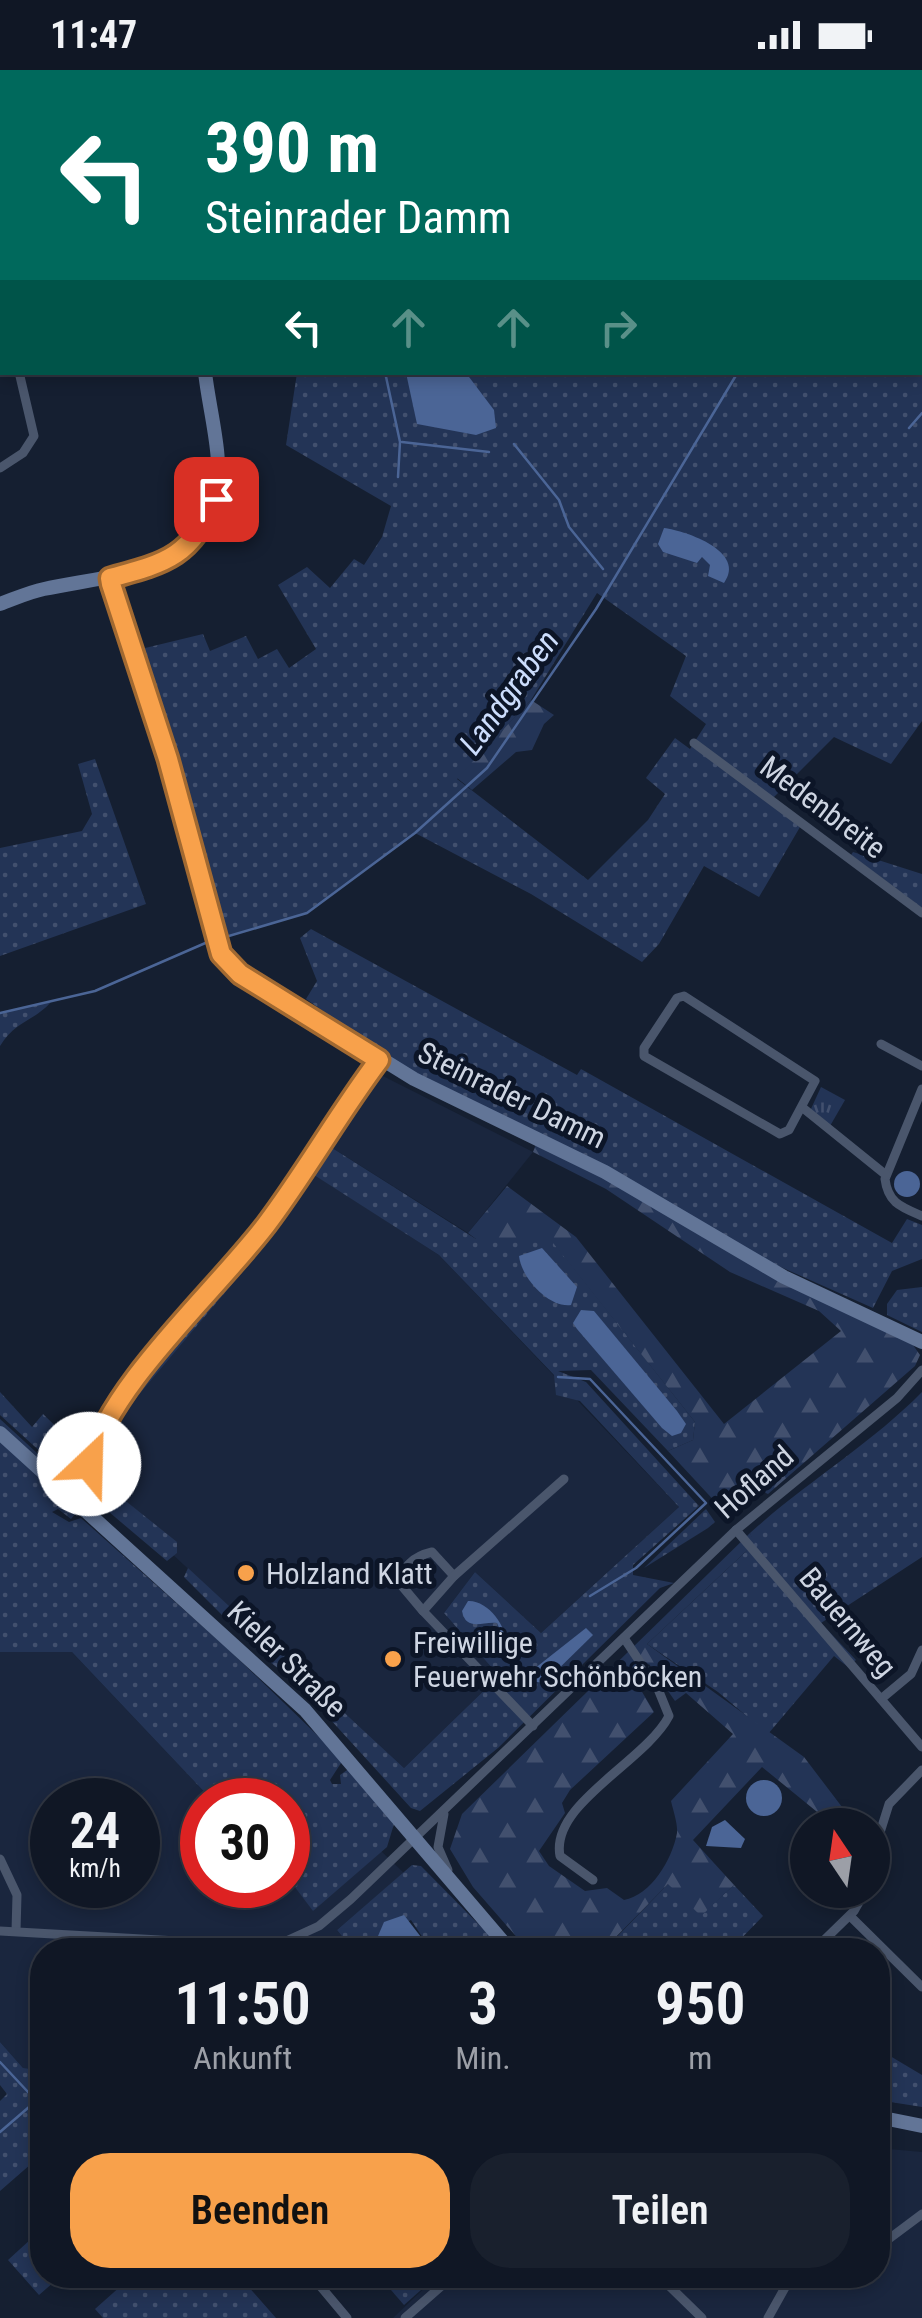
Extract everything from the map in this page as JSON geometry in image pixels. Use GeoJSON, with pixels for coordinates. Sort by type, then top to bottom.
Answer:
{"type":"FeatureCollection","features":[{"type":"Feature","properties":{"kind":"main road"},"geometry":{"type":"LineString","coordinates":[[0,604],[40,589],[110,578],[149,566],[188,546],[210,518],[217,478],[205,375]]}},
{"type":"Feature","properties":{"kind":"main road","name":"Steinrader Damm"},"geometry":{"type":"LineString","coordinates":[[110,578],[168,759],[221,954],[240,974],[379,1060],[605,1172],[784,1277],[922,1342]]}},
{"type":"Feature","properties":{"kind":"main road","name":"Kieler Straße"},"geometry":{"type":"LineString","coordinates":[[0,1432],[305,1710],[500,1938]]}},
{"type":"Feature","properties":{"kind":"main road"},"geometry":{"type":"LineString","coordinates":[[890,2120],[922,2126]]}},
{"type":"Feature","properties":{"kind":"street"},"geometry":{"type":"LineString","coordinates":[[0,468],[23,453],[34,436],[20,375]]}},
{"type":"Feature","properties":{"kind":"street","name":"Medenbreite"},"geometry":{"type":"LineString","coordinates":[[694,742],[922,912]]}},
{"type":"Feature","properties":{"kind":"street"},"geometry":{"type":"LineString","coordinates":[[684,996],[815,1081],[803,1108],[789,1130],[780,1134],[650,1062],[644,1048],[677,998],[684,996]]}},
{"type":"Feature","properties":{"kind":"street"},"geometry":{"type":"LineString","coordinates":[[881,1044],[922,1066]]}},
{"type":"Feature","properties":{"kind":"street"},"geometry":{"type":"LineString","coordinates":[[89,1464],[94,1446],[123,1398],[269,1221],[379,1060]]}},
{"type":"Feature","properties":{"kind":"street"},"geometry":{"type":"LineString","coordinates":[[922,1090],[886,1175],[887,1195],[896,1205],[922,1216]]}},
{"type":"Feature","properties":{"kind":"street"},"geometry":{"type":"LineString","coordinates":[[803,1108],[886,1175]]}},
{"type":"Feature","properties":{"kind":"street","name":"Hofland"},"geometry":{"type":"LineString","coordinates":[[293,1938],[320,1926],[736,1530],[897,1398],[922,1370]]}},
{"type":"Feature","properties":{"kind":"street"},"geometry":{"type":"LineString","coordinates":[[424,1610],[454,1576],[564,1480]]}},
{"type":"Feature","properties":{"kind":"street","name":"Bauernweg"},"geometry":{"type":"LineString","coordinates":[[736,1530],[922,1747]]}},
{"type":"Feature","properties":{"kind":"street"},"geometry":{"type":"LineString","coordinates":[[454,1576],[432,1552],[418,1555],[404,1570],[402,1586],[533,1726]]}},
{"type":"Feature","properties":{"kind":"street"},"geometry":{"type":"LineString","coordinates":[[594,1880],[560,1856],[562,1827],[574,1809],[631,1763],[669,1716],[658,1689],[624,1638]]}},
{"type":"Feature","properties":{"kind":"street"},"geometry":{"type":"LineString","coordinates":[[881,1699],[911,1674],[922,1650]]}},
{"type":"Feature","properties":{"kind":"street"},"geometry":{"type":"LineString","coordinates":[[888,1808],[922,1770]]}},
{"type":"Feature","properties":{"kind":"street"},"geometry":{"type":"LineString","coordinates":[[448,1806],[438,1838],[449,1878]]}},
{"type":"Feature","properties":{"kind":"street"},"geometry":{"type":"LineString","coordinates":[[0,1858],[17,1895],[16,1931]]}},
{"type":"Feature","properties":{"kind":"street"},"geometry":{"type":"LineString","coordinates":[[827,1938],[855,1908]]}},
{"type":"Feature","properties":{"kind":"street"},"geometry":{"type":"LineString","coordinates":[[850,1916],[872,1938]]}},
{"type":"Feature","properties":{"kind":"street","name":"Hofland"},"geometry":{"type":"LineString","coordinates":[[0,1931],[132,1938]]}},
{"type":"Feature","properties":{"kind":"street"},"geometry":{"type":"LineString","coordinates":[[890,1955],[922,1987]]}},
{"type":"Feature","properties":{"kind":"street"},"geometry":{"type":"LineString","coordinates":[[890,2238],[922,2214]]}},
{"type":"Feature","properties":{"kind":"street"},"geometry":{"type":"LineString","coordinates":[[322,2288],[348,2318]]}},
{"type":"Feature","properties":{"kind":"street"},"geometry":{"type":"LineString","coordinates":[[405,2318],[439,2288]]}},
{"type":"Feature","properties":{"kind":"street"},"geometry":{"type":"LineString","coordinates":[[671,2288],[702,2318]]}},
{"type":"Feature","properties":{"kind":"street"},"geometry":{"type":"LineString","coordinates":[[768,2318],[785,2288]]}},
{"type":"Feature","properties":{"kind":"shaded area"},"geometry":{"type":"Polygon","coordinates":[[[406,375],[468,375],[494,410],[496,428],[476,435],[417,424],[406,375]]]}},
{"type":"Feature","properties":{"kind":"shaded area"},"geometry":{"type":"Polygon","coordinates":[[[664,528],[699,539],[721,553],[729,572],[724,583],[708,576],[710,565],[702,557],[697,563],[663,552],[658,544],[664,528]]]}},
{"type":"Feature","properties":{"kind":"shaded area"},"geometry":{"type":"Polygon","coordinates":[[[379,1074],[533,1152],[468,1233],[329,1146],[379,1074]]]}},
{"type":"Feature","properties":{"kind":"shaded area"},"geometry":{"type":"Polygon","coordinates":[[[907,1171],[916,1175],[920,1184],[916,1193],[907,1197],[898,1193],[894,1184],[898,1175],[907,1171]]]}},
{"type":"Feature","properties":{"kind":"shaded area"},"geometry":{"type":"Polygon","coordinates":[[[311,1172],[439,1255],[679,1507],[541,1633],[475,1572],[444,1613],[499,1676],[404,1768],[105,1492],[108,1445],[133,1396],[311,1172]]]}},
{"type":"Feature","properties":{"kind":"shaded area"},"geometry":{"type":"Polygon","coordinates":[[[542,1248],[577,1287],[571,1305],[553,1302],[537,1290],[525,1273],[519,1256],[542,1248]]]}},
{"type":"Feature","properties":{"kind":"shaded area"},"geometry":{"type":"Polygon","coordinates":[[[581,1310],[594,1311],[677,1411],[686,1424],[681,1433],[672,1436],[662,1428],[577,1329],[573,1323],[581,1310]]]}},
{"type":"Feature","properties":{"kind":"shaded area"},"geometry":{"type":"Polygon","coordinates":[[[468,1601],[483,1605],[495,1616],[504,1631],[506,1646],[497,1642],[501,1632],[497,1623],[467,1621],[462,1611],[468,1601]]]}},
{"type":"Feature","properties":{"kind":"shaded area"},"geometry":{"type":"Polygon","coordinates":[[[586,1628],[593,1635],[544,1683],[530,1681],[534,1669],[586,1628]]]}},
{"type":"Feature","properties":{"kind":"shaded area"},"geometry":{"type":"Polygon","coordinates":[[[0,1652],[72,1652],[191,1778],[180,1778],[180,1908],[310,1906],[313,1910],[381,1851],[404,1873],[337,1930],[343,1938],[30,1938],[30,2069],[23,2068],[0,2042],[0,1652]]]}},
{"type":"Feature","properties":{"kind":"shaded area"},"geometry":{"type":"Polygon","coordinates":[[[764,1780],[777,1785],[782,1798],[777,1811],[764,1816],[751,1811],[746,1798],[751,1785],[764,1780]]]}},
{"type":"Feature","properties":{"kind":"shaded area"},"geometry":{"type":"Polygon","coordinates":[[[725,1820],[745,1839],[741,1848],[706,1846],[712,1827],[725,1820]]]}},
{"type":"Feature","properties":{"kind":"shaded area"},"geometry":{"type":"Polygon","coordinates":[[[404,1915],[422,1938],[379,1938],[384,1922],[404,1915]]]}},
{"type":"Feature","properties":{"kind":"shaded area"},"geometry":{"type":"Polygon","coordinates":[[[890,2149],[922,2152],[922,2318],[393,2318],[424,2288],[890,2288],[890,2149]]]}},
{"type":"Feature","properties":{"kind":"green space"},"geometry":{"type":"Polygon","coordinates":[[[297,375],[922,375],[922,721],[891,764],[834,737],[769,802],[800,827],[759,897],[704,866],[659,944],[642,962],[531,894],[415,833],[307,913],[222,938],[190,798],[141,649],[203,634],[210,651],[246,636],[258,659],[277,649],[289,668],[316,649],[278,585],[307,567],[330,588],[354,559],[364,565],[382,537],[391,506],[286,445],[297,375]],[[597,593],[531,700],[457,779],[588,880],[648,820],[665,794],[646,778],[675,738],[690,749],[706,724],[670,696],[686,656],[597,593]]]}},
{"type":"Feature","properties":{"kind":"green space"},"geometry":{"type":"Polygon","coordinates":[[[531,700],[554,715],[544,724],[532,750],[516,752],[472,790],[457,778],[531,700]]]}},
{"type":"Feature","properties":{"kind":"green space"},"geometry":{"type":"Polygon","coordinates":[[[95,759],[146,904],[0,956],[0,848],[82,831],[92,814],[78,764],[95,759]]]}},
{"type":"Feature","properties":{"kind":"green space"},"geometry":{"type":"Polygon","coordinates":[[[853,852],[922,874],[922,908],[851,855],[853,852]]]}},
{"type":"Feature","properties":{"kind":"green space"},"geometry":{"type":"Polygon","coordinates":[[[311,929],[577,1075],[581,1069],[892,1243],[907,1219],[922,1225],[922,1259],[892,1271],[873,1308],[774,1264],[400,1065],[306,999],[317,981],[300,938],[311,929]]]}},
{"type":"Feature","properties":{"kind":"green space"},"geometry":{"type":"Polygon","coordinates":[[[51,1002],[12,1031],[0,1046],[0,1013],[51,1002]]]}},
{"type":"Feature","properties":{"kind":"green space"},"geometry":{"type":"Polygon","coordinates":[[[821,1087],[845,1100],[830,1126],[810,1111],[821,1087]]]}},
{"type":"Feature","properties":{"kind":"green space"},"geometry":{"type":"Polygon","coordinates":[[[536,1144],[580,1163],[913,1345],[920,1355],[915,1366],[768,1494],[755,1488],[720,1507],[668,1451],[693,1440],[695,1422],[550,1239],[476,1239],[468,1233],[507,1186],[576,1237],[724,1424],[841,1331],[819,1311],[730,1272],[606,1189],[533,1152],[536,1144]]]}},
{"type":"Feature","properties":{"kind":"green space"},"geometry":{"type":"Polygon","coordinates":[[[329,1146],[476,1239],[550,1238],[695,1422],[693,1440],[668,1451],[591,1370],[558,1371],[586,1382],[699,1506],[633,1565],[633,1575],[674,1583],[660,1588],[498,1748],[420,1811],[411,1808],[298,1684],[265,1658],[184,1577],[188,1568],[404,1768],[499,1676],[444,1613],[475,1572],[541,1633],[679,1507],[580,1401],[556,1395],[554,1375],[439,1255],[311,1173],[260,1251],[125,1411],[112,1442],[107,1486],[177,1542],[177,1553],[167,1561],[96,1501],[103,1490],[97,1477],[104,1468],[102,1440],[128,1395],[245,1256],[329,1146]]]}},
{"type":"Feature","properties":{"kind":"green space"},"geometry":{"type":"Polygon","coordinates":[[[922,1287],[922,1332],[887,1315],[887,1304],[897,1290],[922,1287]]]}},
{"type":"Feature","properties":{"kind":"green space"},"geometry":{"type":"Polygon","coordinates":[[[0,1392],[32,1427],[43,1414],[74,1444],[82,1443],[85,1451],[77,1460],[78,1469],[94,1479],[95,1496],[90,1497],[0,1415],[0,1392]]]}},
{"type":"Feature","properties":{"kind":"green space"},"geometry":{"type":"Polygon","coordinates":[[[922,1392],[922,1557],[821,1623],[856,1660],[848,1667],[834,1656],[768,1734],[718,1692],[647,1644],[754,1544],[750,1533],[922,1392]]]}},
{"type":"Feature","properties":{"kind":"green space"},"geometry":{"type":"Polygon","coordinates":[[[0,1419],[88,1500],[86,1504],[0,1427],[0,1419]]]}},
{"type":"Feature","properties":{"kind":"green space"},"geometry":{"type":"Polygon","coordinates":[[[0,1438],[76,1513],[71,1519],[58,1509],[52,1512],[69,1522],[81,1518],[229,1650],[343,1760],[330,1780],[332,1784],[341,1784],[340,1775],[350,1768],[394,1824],[387,1847],[313,1911],[310,1778],[191,1778],[72,1652],[0,1652],[0,1438]]]}},
{"type":"Feature","properties":{"kind":"green space"},"geometry":{"type":"Polygon","coordinates":[[[706,1509],[715,1522],[644,1568],[706,1509]]]}},
{"type":"Feature","properties":{"kind":"green space"},"geometry":{"type":"Polygon","coordinates":[[[750,1533],[755,1543],[647,1644],[804,1757],[842,1807],[812,1808],[762,1767],[693,1840],[734,1885],[701,1916],[668,1884],[615,1938],[518,1938],[473,1887],[450,1849],[462,1814],[750,1533]],[[649,1664],[632,1675],[654,1712],[570,1790],[562,1803],[565,1813],[539,1851],[549,1866],[585,1891],[607,1888],[624,1900],[634,1897],[651,1884],[670,1854],[677,1833],[671,1801],[733,1734],[686,1693],[675,1701],[649,1664]]]}},
{"type":"Feature","properties":{"kind":"green space"},"geometry":{"type":"Polygon","coordinates":[[[412,1865],[421,1866],[492,1938],[423,1938],[411,1920],[379,1938],[343,1938],[337,1930],[412,1865]]]}},
{"type":"Feature","properties":{"kind":"green space"},"geometry":{"type":"Polygon","coordinates":[[[669,1883],[701,1915],[734,1885],[763,1916],[742,1938],[616,1938],[669,1883]]]}},
{"type":"Feature","properties":{"kind":"green space"},"geometry":{"type":"Polygon","coordinates":[[[0,2042],[23,2068],[30,2069],[30,2165],[0,2191],[0,2101],[7,2094],[0,2085],[0,2042]]]}},
{"type":"Feature","properties":{"kind":"green space"},"geometry":{"type":"Polygon","coordinates":[[[890,2056],[922,2075],[922,2107],[890,2102],[890,2056]]]}},
{"type":"Feature","properties":{"kind":"green space"},"geometry":{"type":"Polygon","coordinates":[[[30,2240],[30,2285],[8,2260],[30,2240]]]}},
{"type":"Feature","properties":{"kind":"green space"},"geometry":{"type":"Polygon","coordinates":[[[119,2288],[249,2288],[276,2318],[103,2318],[95,2309],[119,2288]]]}},
{"type":"Feature","properties":{"kind":"green space"},"geometry":{"type":"Polygon","coordinates":[[[389,2288],[423,2288],[404,2305],[389,2288]]]}},
{"type":"Feature","properties":{"kind":"waterway"},"geometry":{"type":"LineString","coordinates":[[386,375],[400,442],[398,477]]}},
{"type":"Feature","properties":{"kind":"waterway","name":"Landgraben"},"geometry":{"type":"LineString","coordinates":[[222,938],[307,913],[415,833],[487,768],[596,609],[736,375]]}},
{"type":"Feature","properties":{"kind":"waterway"},"geometry":{"type":"LineString","coordinates":[[909,428],[922,413]]}},
{"type":"Feature","properties":{"kind":"waterway"},"geometry":{"type":"LineString","coordinates":[[402,442],[489,452]]}},
{"type":"Feature","properties":{"kind":"waterway"},"geometry":{"type":"LineString","coordinates":[[514,444],[559,500],[569,527],[603,569]]}},
{"type":"Feature","properties":{"kind":"waterway","name":"Landgraben"},"geometry":{"type":"LineString","coordinates":[[0,1013],[95,991],[210,941]]}},
{"type":"Feature","properties":{"kind":"waterway"},"geometry":{"type":"LineString","coordinates":[[558,1377],[590,1379],[706,1503],[636,1568],[590,1596]]}},
{"type":"Feature","properties":{"kind":"waterway"},"geometry":{"type":"LineString","coordinates":[[0,2062],[30,2094]]}},
{"type":"Feature","properties":{"kind":"waterway"},"geometry":{"type":"LineString","coordinates":[[0,2132],[30,2106]]}},
{"type":"Feature","properties":{"kind":"place","name":"Holzland Klatt"},"geometry":{"type":"Point","coordinates":[246,1573]}},
{"type":"Feature","properties":{"kind":"place","name":"Freiwillige Feuerwehr Schönböcken"},"geometry":{"type":"Point","coordinates":[393,1659]}},
{"type":"Feature","properties":{"kind":"route"},"geometry":{"type":"LineString","coordinates":[[89,1464],[94,1446],[123,1398],[269,1221],[379,1060],[240,974],[221,954],[168,759],[111,584],[110,578],[149,566],[188,546],[202,532],[216,499]]}}]}
